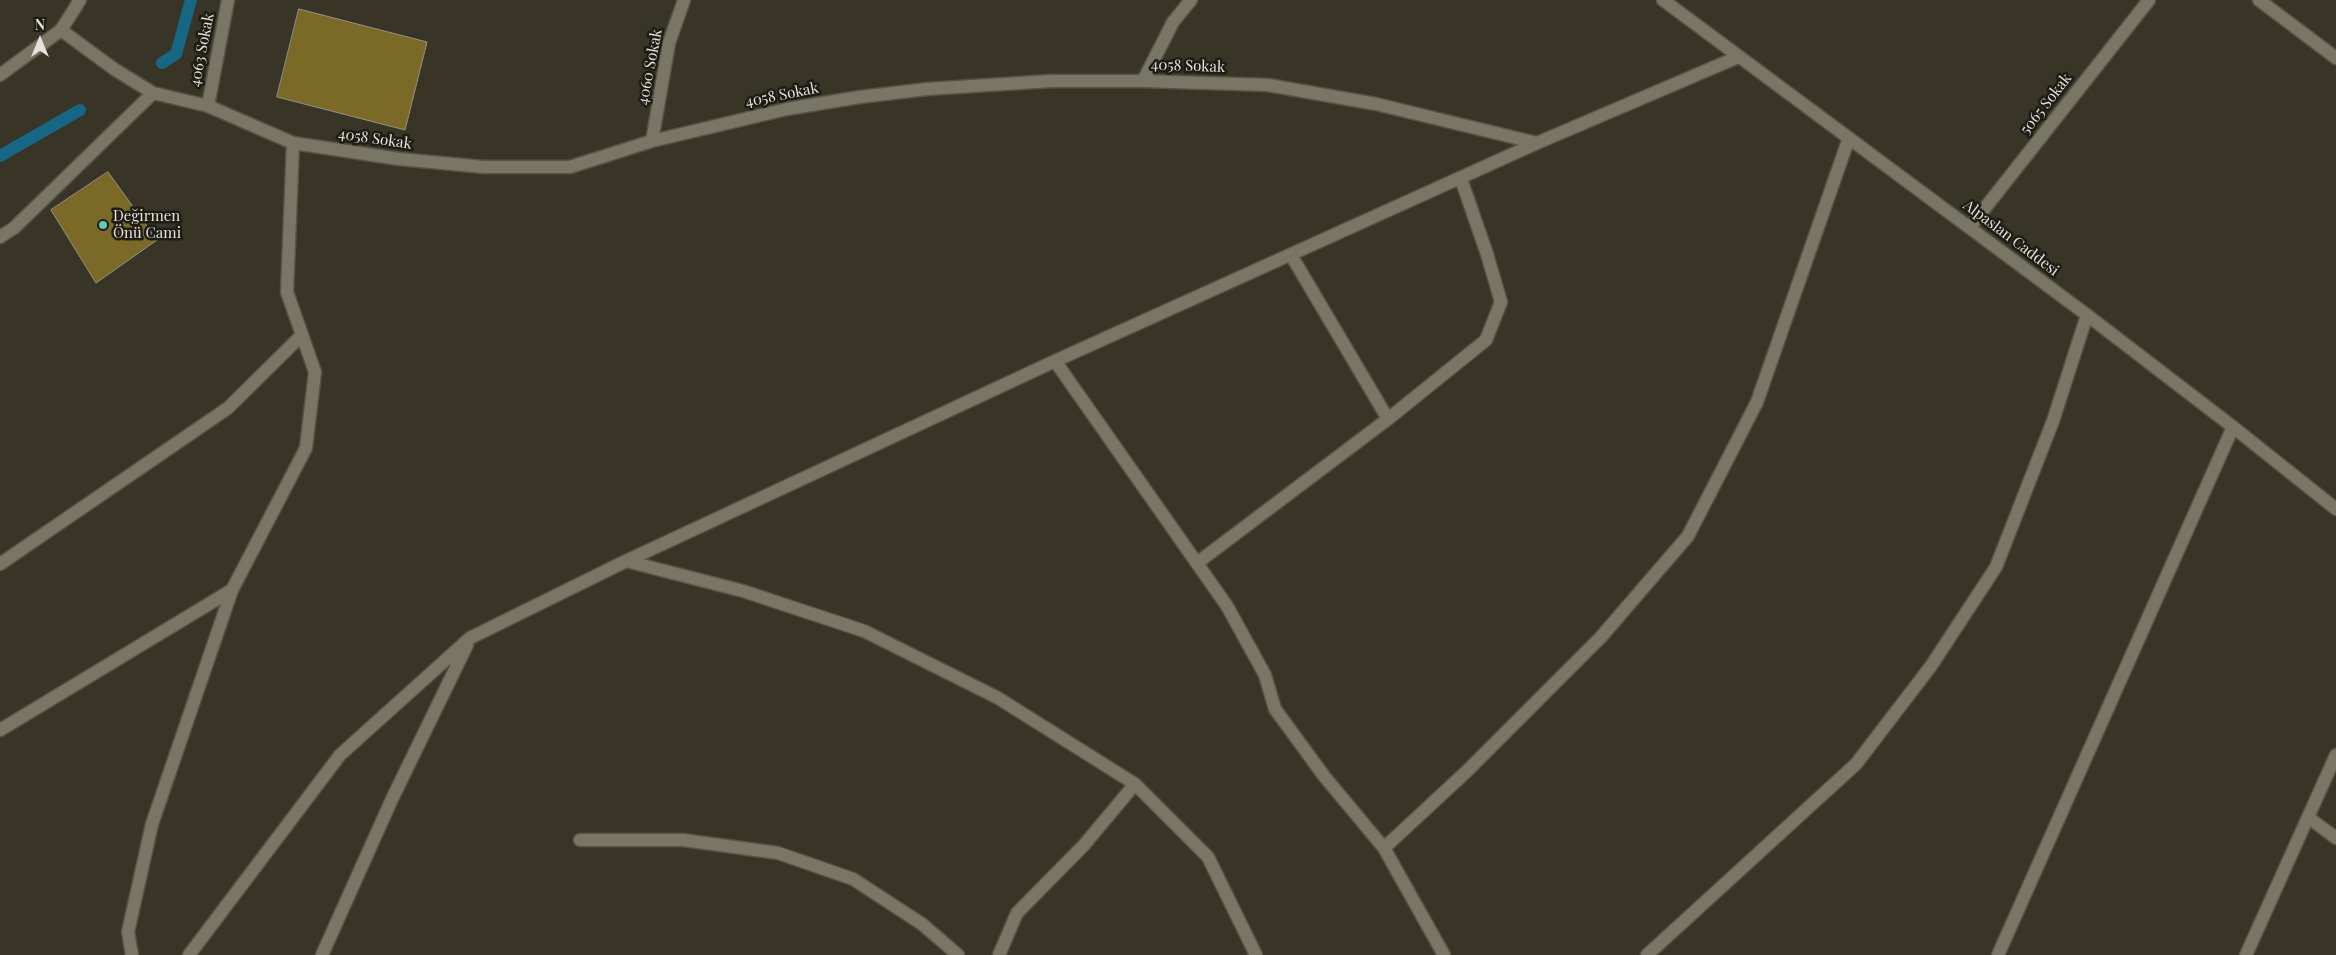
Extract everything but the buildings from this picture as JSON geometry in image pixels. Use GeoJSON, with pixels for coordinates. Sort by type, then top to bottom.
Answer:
{"type":"FeatureCollection","features":[{"type":"Feature","properties":{"kind":"street"},"geometry":{"type":"LineString","coordinates":[[0,75],[62,30],[80,0]]}},
{"type":"Feature","properties":{"kind":"street","name":"4063 Sokak"},"geometry":{"type":"LineString","coordinates":[[208,106],[228,0]]}},
{"type":"Feature","properties":{"kind":"street","name":"4060 Sokak"},"geometry":{"type":"LineString","coordinates":[[652,141],[669,43],[684,0]]}},
{"type":"Feature","properties":{"kind":"street"},"geometry":{"type":"LineString","coordinates":[[1143,81],[1172,22],[1191,0]]}},
{"type":"Feature","properties":{"kind":"street","name":"Alpaslan Caddesi"},"geometry":{"type":"LineString","coordinates":[[1662,0],[2087,315],[2233,426],[2336,509]]}},
{"type":"Feature","properties":{"kind":"street","name":"5065 Sokak"},"geometry":{"type":"LineString","coordinates":[[1970,228],[2148,0]]}},
{"type":"Feature","properties":{"kind":"street"},"geometry":{"type":"LineString","coordinates":[[2259,0],[2336,58]]}},
{"type":"Feature","properties":{"kind":"street","name":"4058 Sokak"},"geometry":{"type":"LineString","coordinates":[[62,30],[114,69],[153,93],[208,106],[293,144],[399,159],[494,167],[570,167],[652,141],[787,109],[928,88],[1051,81],[1143,81],[1268,85],[1376,104],[1537,144]]}},
{"type":"Feature","properties":{"kind":"street"},"geometry":{"type":"LineString","coordinates":[[189,955],[340,755],[470,638],[626,562],[1055,361],[1537,144],[1738,57]]}},
{"type":"Feature","properties":{"kind":"street"},"geometry":{"type":"LineString","coordinates":[[0,237],[14,228],[153,93]]}},
{"type":"Feature","properties":{"kind":"street"},"geometry":{"type":"LineString","coordinates":[[1384,848],[1466,772],[1601,637],[1688,536],[1757,402],[1848,138]]}},
{"type":"Feature","properties":{"kind":"street"},"geometry":{"type":"LineString","coordinates":[[132,955],[128,932],[152,824],[232,590],[306,448],[315,372],[287,292],[293,144]]}},
{"type":"Feature","properties":{"kind":"street"},"geometry":{"type":"LineString","coordinates":[[1197,563],[1388,419],[1486,340],[1501,302],[1461,178]]}},
{"type":"Feature","properties":{"kind":"street"},"geometry":{"type":"LineString","coordinates":[[1291,255],[1388,419]]}},
{"type":"Feature","properties":{"kind":"street"},"geometry":{"type":"LineString","coordinates":[[1647,955],[1856,764],[1931,666],[1996,567],[2053,421],[2087,315]]}},
{"type":"Feature","properties":{"kind":"street"},"geometry":{"type":"LineString","coordinates":[[0,564],[228,408],[302,335]]}},
{"type":"Feature","properties":{"kind":"street"},"geometry":{"type":"LineString","coordinates":[[1055,361],[1227,606],[1265,674],[1275,709],[1324,776],[1384,848],[1444,955]]}},
{"type":"Feature","properties":{"kind":"street"},"geometry":{"type":"LineString","coordinates":[[1998,955],[2233,426]]}},
{"type":"Feature","properties":{"kind":"street"},"geometry":{"type":"LineString","coordinates":[[626,562],[743,591],[864,631],[998,698],[1135,784],[1208,857],[1256,955]]}},
{"type":"Feature","properties":{"kind":"street"},"geometry":{"type":"LineString","coordinates":[[0,730],[232,590]]}},
{"type":"Feature","properties":{"kind":"street"},"geometry":{"type":"LineString","coordinates":[[322,955],[392,799],[470,638]]}},
{"type":"Feature","properties":{"kind":"street"},"geometry":{"type":"LineString","coordinates":[[2249,953],[2336,755]]}},
{"type":"Feature","properties":{"kind":"street"},"geometry":{"type":"LineString","coordinates":[[1000,955],[1017,913],[1084,845],[1135,784]]}},
{"type":"Feature","properties":{"kind":"street"},"geometry":{"type":"LineString","coordinates":[[2309,818],[2336,838]]}},
{"type":"Feature","properties":{"kind":"street"},"geometry":{"type":"LineString","coordinates":[[580,840],[683,840],[778,853],[853,879],[922,924],[958,955]]}},
{"type":"Feature","properties":{"kind":"waterway"},"geometry":{"type":"LineString","coordinates":[[162,63],[176,54],[191,0]]}},
{"type":"Feature","properties":{"kind":"waterway"},"geometry":{"type":"LineString","coordinates":[[0,156],[80,110]]}},
{"type":"Feature","properties":{"kind":"place","name":"Değirmen Önü Cami"},"geometry":{"type":"Point","coordinates":[103,225]}}]}
